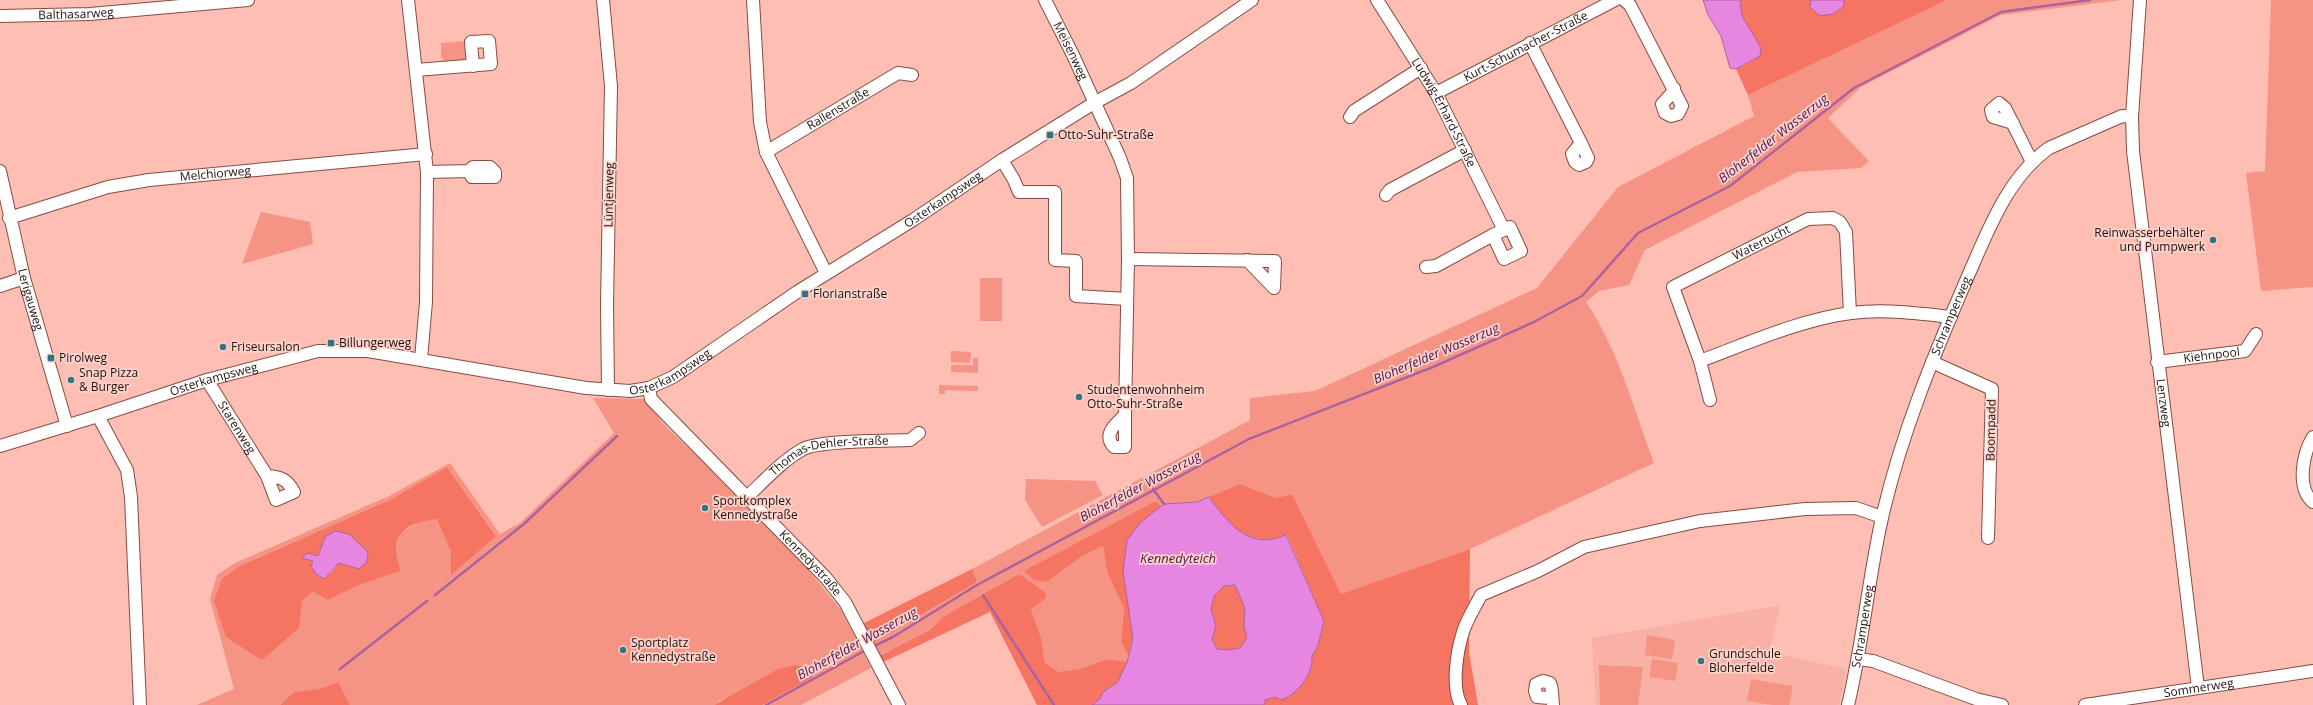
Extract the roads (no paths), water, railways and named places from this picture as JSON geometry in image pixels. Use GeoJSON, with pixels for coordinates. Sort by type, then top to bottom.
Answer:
{"type":"FeatureCollection","features":[{"type":"Feature","properties":{"kind":"street","name":"Balthasarweg"},"geometry":{"type":"LineString","coordinates":[[0,16],[90,14],[248,0]]}},
{"type":"Feature","properties":{"kind":"street"},"geometry":{"type":"LineString","coordinates":[[408,0],[427,172],[426,302],[421,358]]}},
{"type":"Feature","properties":{"kind":"street","name":"Lüntjenweg"},"geometry":{"type":"LineString","coordinates":[[602,0],[611,86],[607,304],[608,390]]}},
{"type":"Feature","properties":{"kind":"street"},"geometry":{"type":"LineString","coordinates":[[753,0],[760,122],[766,152],[826,273]]}},
{"type":"Feature","properties":{"kind":"street","name":"Meisenweg"},"geometry":{"type":"LineString","coordinates":[[1045,0],[1094,103]]}},
{"type":"Feature","properties":{"kind":"street","name":"Osterkampsweg"},"geometry":{"type":"LineString","coordinates":[[0,446],[67,426],[207,380],[318,351],[355,350],[421,358],[608,390],[630,391],[649,388],[673,377],[826,273],[913,220],[1002,160],[1094,103],[1131,83],[1252,0]]}},
{"type":"Feature","properties":{"kind":"street","name":"Ludwig-Erhard-Straße"},"geometry":{"type":"LineString","coordinates":[[1378,0],[1436,93],[1464,150],[1498,232],[1436,266],[1426,267]]}},
{"type":"Feature","properties":{"kind":"street","name":"Kurt-Schumacher-Straße"},"geometry":{"type":"LineString","coordinates":[[1436,93],[1615,0]]}},
{"type":"Feature","properties":{"kind":"street"},"geometry":{"type":"LineString","coordinates":[[1624,0],[1630,5],[1674,88]]}},
{"type":"Feature","properties":{"kind":"street"},"geometry":{"type":"LineString","coordinates":[[2132,116],[2140,0]]}},
{"type":"Feature","properties":{"kind":"street"},"geometry":{"type":"LineString","coordinates":[[1530,43],[1581,143]]}},
{"type":"Feature","properties":{"kind":"street"},"geometry":{"type":"LineString","coordinates":[[416,70],[473,66]]}},
{"type":"Feature","properties":{"kind":"street"},"geometry":{"type":"LineString","coordinates":[[1350,117],[1354,111],[1421,68]]}},
{"type":"Feature","properties":{"kind":"street","name":"Rallenstraße"},"geometry":{"type":"LineString","coordinates":[[766,152],[898,73],[912,75]]}},
{"type":"Feature","properties":{"kind":"street"},"geometry":{"type":"LineString","coordinates":[[1094,103],[1120,158],[1127,178],[1128,298],[1125,415]]}},
{"type":"Feature","properties":{"kind":"street","name":"Schramperweg"},"geometry":{"type":"LineString","coordinates":[[1848,705],[1858,658],[1882,517],[1906,431],[1932,362],[1994,216],[2032,162],[2049,148],[2122,116],[2132,116]]}},
{"type":"Feature","properties":{"kind":"street","name":"Lenzweg"},"geometry":{"type":"LineString","coordinates":[[2132,116],[2134,164],[2198,688]]}},
{"type":"Feature","properties":{"kind":"street"},"geometry":{"type":"LineString","coordinates":[[2013,123],[2032,162]]}},
{"type":"Feature","properties":{"kind":"street"},"geometry":{"type":"LineString","coordinates":[[1386,195],[1390,190],[1464,150]]}},
{"type":"Feature","properties":{"kind":"street","name":"Melchiorweg"},"geometry":{"type":"LineString","coordinates":[[9,218],[108,187],[149,180],[426,154]]}},
{"type":"Feature","properties":{"kind":"street"},"geometry":{"type":"LineString","coordinates":[[1002,160],[1014,180],[1019,192],[1055,192],[1055,260],[1076,261],[1076,296],[1128,298]]}},
{"type":"Feature","properties":{"kind":"street","name":"Lerigauweg"},"geometry":{"type":"LineString","coordinates":[[0,171],[9,218],[24,278],[67,426]]}},
{"type":"Feature","properties":{"kind":"street"},"geometry":{"type":"LineString","coordinates":[[427,172],[469,171]]}},
{"type":"Feature","properties":{"kind":"street","name":"Watertucht"},"geometry":{"type":"LineString","coordinates":[[1710,400],[1700,360],[1673,287],[1808,219],[1834,218],[1840,222],[1846,232],[1850,313]]}},
{"type":"Feature","properties":{"kind":"street"},"geometry":{"type":"LineString","coordinates":[[1128,258],[1247,260]]}},
{"type":"Feature","properties":{"kind":"street"},"geometry":{"type":"LineString","coordinates":[[0,286],[24,278]]}},
{"type":"Feature","properties":{"kind":"street"},"geometry":{"type":"LineString","coordinates":[[1700,360],[1812,321],[1850,313],[1894,311],[1951,316]]}},
{"type":"Feature","properties":{"kind":"street","name":"Kiehnpool"},"geometry":{"type":"LineString","coordinates":[[2158,362],[2245,351],[2256,334]]}},
{"type":"Feature","properties":{"kind":"street","name":"Boompadd"},"geometry":{"type":"LineString","coordinates":[[1932,362],[1992,389],[1988,538]]}},
{"type":"Feature","properties":{"kind":"street","name":"Starenweg"},"geometry":{"type":"LineString","coordinates":[[207,380],[267,476]]}},
{"type":"Feature","properties":{"kind":"street","name":"Kennedystraße"},"geometry":{"type":"LineString","coordinates":[[649,388],[651,399],[826,578],[845,602],[899,705]]}},
{"type":"Feature","properties":{"kind":"street"},"geometry":{"type":"LineString","coordinates":[[98,416],[127,470],[132,497],[140,705]]}},
{"type":"Feature","properties":{"kind":"street","name":"Thomas-Dehler-Straße"},"geometry":{"type":"LineString","coordinates":[[747,497],[786,461],[804,448],[830,444],[910,440],[919,433]]}},
{"type":"Feature","properties":{"kind":"street"},"geometry":{"type":"LineString","coordinates":[[2313,436],[2305,456],[2303,476],[2305,489],[2313,502]]}},
{"type":"Feature","properties":{"kind":"street"},"geometry":{"type":"LineString","coordinates":[[1461,705],[1456,681],[1463,631],[1481,595],[1538,571],[1584,547],[1700,521],[1805,509],[1856,508],[1882,517]]}},
{"type":"Feature","properties":{"kind":"street"},"geometry":{"type":"LineString","coordinates":[[1858,658],[1873,661],[1920,676],[1976,698],[2002,705]]}},
{"type":"Feature","properties":{"kind":"street","name":"Sommerweg"},"geometry":{"type":"LineString","coordinates":[[2085,705],[2313,671]]}},
{"type":"Feature","properties":{"kind":"water"},"geometry":{"type":"Polygon","coordinates":[[[1703,0],[1740,0],[1742,16],[1761,48],[1760,56],[1736,69],[1730,68],[1721,36],[1708,15],[1703,0]]]}},
{"type":"Feature","properties":{"kind":"water"},"geometry":{"type":"Polygon","coordinates":[[[1811,0],[1844,0],[1844,6],[1833,14],[1820,16],[1810,7],[1811,0]]]}},
{"type":"Feature","properties":{"kind":"water","name":"Kennedyteich"},"geometry":{"type":"Polygon","coordinates":[[[1209,497],[1232,525],[1251,537],[1261,540],[1273,539],[1286,535],[1324,621],[1318,644],[1312,656],[1312,663],[1307,677],[1299,688],[1287,697],[1281,700],[1275,697],[1265,700],[1264,705],[1092,705],[1100,699],[1103,692],[1118,682],[1127,662],[1133,639],[1123,571],[1127,540],[1141,522],[1164,504],[1197,502],[1209,497]],[[1235,585],[1224,586],[1214,596],[1211,609],[1216,626],[1212,639],[1217,649],[1228,650],[1240,648],[1247,638],[1244,626],[1245,608],[1235,585]]]}},
{"type":"Feature","properties":{"kind":"water"},"geometry":{"type":"Polygon","coordinates":[[[335,531],[349,534],[368,552],[367,562],[359,569],[339,563],[324,579],[316,574],[311,566],[313,561],[302,558],[307,553],[318,556],[325,537],[335,531]]]}},
{"type":"Feature","properties":{"kind":"waterway","name":"Bloherfelder Wasserzug"},"geometry":{"type":"LineString","coordinates":[[872,647],[893,637],[977,585],[1249,439],[1433,367],[1534,322],[1582,296],[1638,233],[1730,186],[1854,88],[2001,12],[2090,0]]}},
{"type":"Feature","properties":{"kind":"waterway"},"geometry":{"type":"LineString","coordinates":[[435,595],[525,523],[617,436]]}},
{"type":"Feature","properties":{"kind":"waterway"},"geometry":{"type":"LineString","coordinates":[[1153,489],[1164,504]]}},
{"type":"Feature","properties":{"kind":"waterway"},"geometry":{"type":"LineString","coordinates":[[983,595],[1054,705]]}},
{"type":"Feature","properties":{"kind":"waterway"},"geometry":{"type":"LineString","coordinates":[[340,669],[427,601]]}},
{"type":"Feature","properties":{"kind":"waterway","name":"Bloherfelder Wasserzug"},"geometry":{"type":"LineString","coordinates":[[766,705],[866,650]]}},
{"type":"Feature","properties":{"kind":"place","name":"Otto-Suhr-Straße"},"geometry":{"type":"Point","coordinates":[1050,135]}},
{"type":"Feature","properties":{"kind":"place","name":"Reinwasserbehälter und Pumpwerk"},"geometry":{"type":"Point","coordinates":[2213,240]}},
{"type":"Feature","properties":{"kind":"place","name":"Florianstraße"},"geometry":{"type":"Point","coordinates":[805,294]}},
{"type":"Feature","properties":{"kind":"place","name":"Billungerweg"},"geometry":{"type":"Point","coordinates":[331,343]}},
{"type":"Feature","properties":{"kind":"place","name":"Friseursalon"},"geometry":{"type":"Point","coordinates":[223,347]}},
{"type":"Feature","properties":{"kind":"place","name":"Pirolweg"},"geometry":{"type":"Point","coordinates":[51,358]}},
{"type":"Feature","properties":{"kind":"place","name":"Snap Pizza & Burger"},"geometry":{"type":"Point","coordinates":[71,380]}},
{"type":"Feature","properties":{"kind":"place","name":"Studentenwohnheim Otto-Suhr-Straße"},"geometry":{"type":"Point","coordinates":[1079,397]}},
{"type":"Feature","properties":{"kind":"place","name":"Sportkomplex Kennedystraße"},"geometry":{"type":"Point","coordinates":[705,508]}},
{"type":"Feature","properties":{"kind":"place","name":"Sportplatz Kennedystraße"},"geometry":{"type":"Point","coordinates":[623,650]}},
{"type":"Feature","properties":{"kind":"place","name":"Grundschule Bloherfelde"},"geometry":{"type":"Point","coordinates":[1701,661]}}]}
